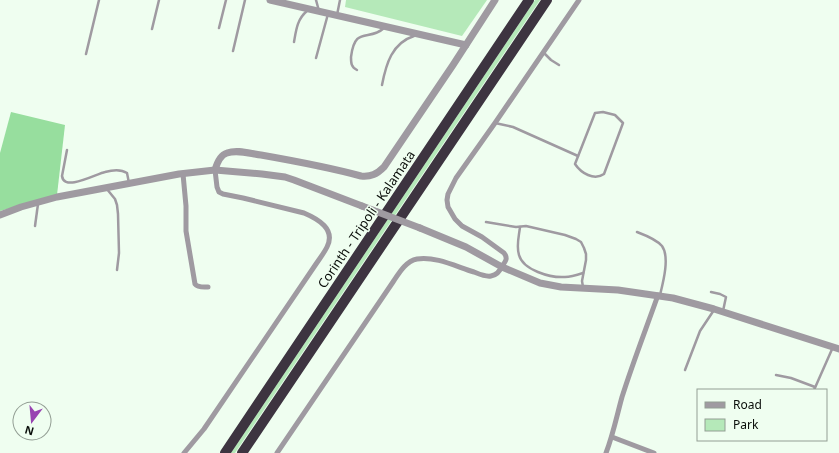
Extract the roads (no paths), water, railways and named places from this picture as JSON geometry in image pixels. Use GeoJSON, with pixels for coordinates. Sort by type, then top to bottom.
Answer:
{"type":"FeatureCollection","features":[{"type":"Feature","properties":{"kind":"highway","name":"Corinth - Tripoli - Kalamata"},"geometry":{"type":"LineString","coordinates":[[226,451],[529,0]]}},
{"type":"Feature","properties":{"kind":"highway"},"geometry":{"type":"LineString","coordinates":[[242,453],[547,0]]}},
{"type":"Feature","properties":{"kind":"street"},"geometry":{"type":"LineString","coordinates":[[270,0],[466,45]]}},
{"type":"Feature","properties":{"kind":"street"},"geometry":{"type":"LineString","coordinates":[[184,453],[204,429],[316,264],[327,247],[329,240],[326,227],[322,222],[304,212],[219,192],[215,170],[222,156],[226,153],[237,152],[290,160],[362,176],[374,175],[384,167],[495,0]]}},
{"type":"Feature","properties":{"kind":"street"},"geometry":{"type":"LineString","coordinates":[[277,453],[393,282],[408,264],[418,259],[435,260],[490,277],[497,274],[502,267],[506,259],[504,252],[459,224],[449,209],[447,197],[456,178],[579,0]]}},
{"type":"Feature","properties":{"kind":"street"},"geometry":{"type":"LineString","coordinates":[[0,215],[57,197],[183,174],[215,170],[284,177],[420,228],[466,247],[502,267],[540,283],[561,287],[618,290],[659,295],[723,311],[836,348]]}},
{"type":"Feature","properties":{"kind":"street"},"geometry":{"type":"LineString","coordinates":[[183,174],[186,206],[186,232],[195,284],[201,287],[208,287]]}},
{"type":"Feature","properties":{"kind":"street"},"geometry":{"type":"LineString","coordinates":[[608,453],[622,396],[659,295]]}},
{"type":"Feature","properties":{"kind":"street"},"geometry":{"type":"LineString","coordinates":[[612,437],[654,453]]}},
{"type":"Feature","properties":{"kind":"lane"},"geometry":{"type":"LineString","coordinates":[[86,54],[99,0]]}},
{"type":"Feature","properties":{"kind":"lane"},"geometry":{"type":"LineString","coordinates":[[152,29],[159,0]]}},
{"type":"Feature","properties":{"kind":"lane"},"geometry":{"type":"LineString","coordinates":[[219,28],[226,0]]}},
{"type":"Feature","properties":{"kind":"lane"},"geometry":{"type":"LineString","coordinates":[[233,51],[245,0]]}},
{"type":"Feature","properties":{"kind":"lane"},"geometry":{"type":"LineString","coordinates":[[316,0],[319,11]]}},
{"type":"Feature","properties":{"kind":"lane"},"geometry":{"type":"LineString","coordinates":[[337,15],[340,0]]}},
{"type":"Feature","properties":{"kind":"lane"},"geometry":{"type":"LineString","coordinates":[[294,42],[300,19],[304,13],[310,9]]}},
{"type":"Feature","properties":{"kind":"lane"},"geometry":{"type":"LineString","coordinates":[[316,58],[329,14]]}},
{"type":"Feature","properties":{"kind":"lane"},"geometry":{"type":"LineString","coordinates":[[357,70],[352,67],[351,62],[352,51],[358,38],[360,36],[380,32],[386,26]]}},
{"type":"Feature","properties":{"kind":"lane"},"geometry":{"type":"LineString","coordinates":[[382,85],[390,57],[395,49],[399,44],[418,34]]}},
{"type":"Feature","properties":{"kind":"lane"},"geometry":{"type":"LineString","coordinates":[[543,52],[559,65]]}},
{"type":"Feature","properties":{"kind":"lane"},"geometry":{"type":"LineString","coordinates":[[603,112],[608,113],[621,120],[623,123],[604,174],[600,177],[596,177],[587,175],[580,171],[575,164],[578,156],[595,114],[603,112]]}},
{"type":"Feature","properties":{"kind":"lane"},"geometry":{"type":"LineString","coordinates":[[495,123],[513,127],[578,156]]}},
{"type":"Feature","properties":{"kind":"lane"},"geometry":{"type":"LineString","coordinates":[[67,150],[62,176],[64,181],[71,183],[87,179],[103,172],[119,170],[127,173],[129,184]]}},
{"type":"Feature","properties":{"kind":"lane"},"geometry":{"type":"LineString","coordinates":[[106,188],[115,199],[118,210],[118,270]]}},
{"type":"Feature","properties":{"kind":"lane"},"geometry":{"type":"LineString","coordinates":[[35,226],[38,202]]}},
{"type":"Feature","properties":{"kind":"lane"},"geometry":{"type":"LineString","coordinates":[[486,222],[516,227],[526,226],[565,235],[581,242],[586,254],[582,281],[583,288]]}},
{"type":"Feature","properties":{"kind":"lane"},"geometry":{"type":"LineString","coordinates":[[520,226],[518,245],[519,254],[524,264],[547,276],[563,278],[583,273]]}},
{"type":"Feature","properties":{"kind":"lane"},"geometry":{"type":"LineString","coordinates":[[637,232],[658,242],[663,248],[666,262],[659,295]]}},
{"type":"Feature","properties":{"kind":"lane"},"geometry":{"type":"LineString","coordinates":[[711,292],[726,297],[723,311]]}},
{"type":"Feature","properties":{"kind":"lane"},"geometry":{"type":"LineString","coordinates":[[685,370],[700,331],[714,309]]}},
{"type":"Feature","properties":{"kind":"lane"},"geometry":{"type":"LineString","coordinates":[[776,375],[792,378],[815,388],[836,348]]}}]}
